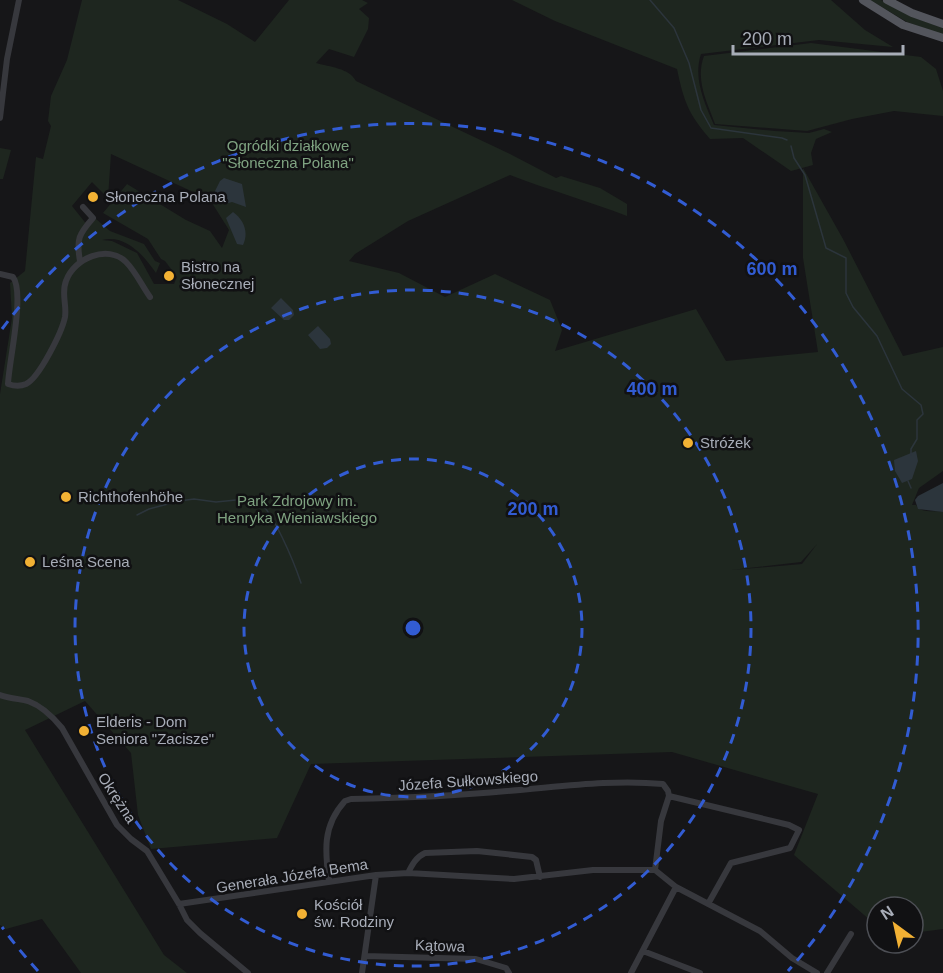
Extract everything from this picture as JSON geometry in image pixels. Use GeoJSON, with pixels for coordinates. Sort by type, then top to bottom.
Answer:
{"type":"FeatureCollection","features":[{"type":"Feature","properties":{"kind":"main road"},"geometry":{"type":"LineString","coordinates":[[863,0],[903,25],[943,38]]}},
{"type":"Feature","properties":{"kind":"main road"},"geometry":{"type":"LineString","coordinates":[[886,0],[912,13],[943,24]]}},
{"type":"Feature","properties":{"kind":"street"},"geometry":{"type":"LineString","coordinates":[[0,118],[7,59],[19,0]]}},
{"type":"Feature","properties":{"kind":"street"},"geometry":{"type":"LineString","coordinates":[[80,261],[77,244],[81,231],[93,218],[83,207]]}},
{"type":"Feature","properties":{"kind":"street"},"geometry":{"type":"LineString","coordinates":[[0,274],[12,277],[17,283],[8,384],[18,387],[28,383],[38,374],[65,318],[66,279],[80,261],[88,257],[103,255],[125,260],[150,297]]}},
{"type":"Feature","properties":{"kind":"street","name":"Okrężna"},"geometry":{"type":"LineString","coordinates":[[0,695],[28,701],[54,719],[62,728],[120,829],[147,851],[180,904],[187,920],[248,973]]}},
{"type":"Feature","properties":{"kind":"street","name":"Józefa Sułkowskiego"},"geometry":{"type":"LineString","coordinates":[[329,882],[325,846],[330,827],[340,806],[345,801],[465,795],[621,781],[663,784],[669,796],[789,825],[799,830],[790,848],[731,863],[708,904]]}},
{"type":"Feature","properties":{"kind":"street"},"geometry":{"type":"LineString","coordinates":[[669,796],[661,821],[655,870],[675,887],[739,918],[760,931],[792,958],[817,973]]}},
{"type":"Feature","properties":{"kind":"street"},"geometry":{"type":"LineString","coordinates":[[408,873],[413,862],[425,853],[477,851],[532,857],[536,860],[540,877]]}},
{"type":"Feature","properties":{"kind":"street","name":"Generała Józefa Bema"},"geometry":{"type":"LineString","coordinates":[[180,904],[376,875],[408,873],[514,879],[593,870],[655,870]]}},
{"type":"Feature","properties":{"kind":"street"},"geometry":{"type":"LineString","coordinates":[[362,973],[376,875]]}},
{"type":"Feature","properties":{"kind":"street"},"geometry":{"type":"LineString","coordinates":[[631,973],[675,887]]}},
{"type":"Feature","properties":{"kind":"street"},"geometry":{"type":"LineString","coordinates":[[827,973],[851,934]]}},
{"type":"Feature","properties":{"kind":"street"},"geometry":{"type":"LineString","coordinates":[[643,951],[700,973]]}},
{"type":"Feature","properties":{"kind":"street","name":"Kątowa"},"geometry":{"type":"LineString","coordinates":[[365,956],[476,959],[506,968],[509,973]]}},
{"type":"Feature","properties":{"kind":"green space","name":"Park Zdrojowy im. Henryka Wieniawskiego"},"geometry":{"type":"Polygon","coordinates":[[[82,0],[178,0],[227,24],[255,42],[289,0],[362,0],[368,3],[359,9],[369,18],[368,29],[354,57],[329,49],[316,63],[349,73],[356,81],[556,178],[561,176],[600,188],[627,204],[627,216],[510,175],[408,221],[355,254],[349,261],[399,273],[445,297],[495,274],[550,300],[562,330],[555,351],[696,309],[726,361],[818,352],[803,258],[803,168],[843,239],[903,356],[943,347],[943,471],[919,488],[912,505],[924,511],[943,512],[943,929],[925,931],[925,895],[865,895],[865,916],[794,855],[818,794],[672,752],[311,764],[277,838],[151,849],[138,815],[131,753],[85,701],[25,730],[164,955],[187,973],[81,973],[42,919],[6,929],[0,925],[0,394],[12,318],[10,283],[25,271],[36,157],[43,159],[51,126],[48,121],[51,96],[67,60],[82,0]],[[111,154],[108,198],[92,182],[72,206],[88,226],[96,219],[110,231],[144,244],[155,261],[160,263],[156,273],[134,248],[126,243],[111,239],[102,240],[112,241],[137,253],[154,284],[174,284],[177,277],[148,239],[103,213],[127,184],[186,220],[210,231],[222,248],[229,230],[212,203],[204,197],[111,154]],[[817,544],[801,562],[731,570],[802,564],[817,544]]]}},
{"type":"Feature","properties":{"kind":"green space"},"geometry":{"type":"Polygon","coordinates":[[[512,0],[831,0],[865,30],[893,47],[819,40],[701,54],[699,81],[703,99],[714,125],[809,133],[824,129],[832,132],[816,139],[811,153],[813,165],[791,171],[743,138],[710,139],[688,107],[677,69],[555,21],[512,0]]]}},
{"type":"Feature","properties":{"kind":"green space"},"geometry":{"type":"Polygon","coordinates":[[[870,0],[881,0],[910,16],[943,28],[943,35],[907,22],[870,0]]]}},
{"type":"Feature","properties":{"kind":"green space"},"geometry":{"type":"Polygon","coordinates":[[[811,43],[921,57],[936,69],[943,91],[943,116],[894,111],[807,131],[715,124],[701,82],[704,56],[811,43]]]}},
{"type":"Feature","properties":{"kind":"green space"},"geometry":{"type":"Polygon","coordinates":[[[0,148],[11,150],[3,179],[0,179],[0,148]]]}},
{"type":"Feature","properties":{"kind":"shaded area"},"geometry":{"type":"Polygon","coordinates":[[[224,178],[242,184],[246,207],[232,202],[225,204],[215,201],[213,195],[224,178]]]}},
{"type":"Feature","properties":{"kind":"shaded area"},"geometry":{"type":"Polygon","coordinates":[[[233,212],[244,227],[246,235],[243,245],[237,244],[226,218],[233,212]]]}},
{"type":"Feature","properties":{"kind":"shaded area"},"geometry":{"type":"Polygon","coordinates":[[[281,298],[293,310],[294,315],[289,320],[284,320],[271,308],[281,298]]]}},
{"type":"Feature","properties":{"kind":"shaded area"},"geometry":{"type":"Polygon","coordinates":[[[318,326],[330,339],[331,344],[327,348],[320,349],[308,335],[318,326]]]}},
{"type":"Feature","properties":{"kind":"shaded area"},"geometry":{"type":"Polygon","coordinates":[[[916,451],[918,461],[912,479],[902,483],[895,471],[894,460],[916,451]]]}},
{"type":"Feature","properties":{"kind":"shaded area"},"geometry":{"type":"Polygon","coordinates":[[[943,483],[943,512],[918,509],[915,500],[918,496],[943,483]]]}},
{"type":"Feature","properties":{"kind":"waterway"},"geometry":{"type":"LineString","coordinates":[[650,0],[674,28],[689,63],[701,110],[711,128],[787,140]]}},
{"type":"Feature","properties":{"kind":"waterway"},"geometry":{"type":"LineString","coordinates":[[791,146],[794,158],[805,175],[826,248],[846,258],[846,293],[853,307],[877,336],[902,389],[921,405],[923,414],[917,420],[917,439],[911,449],[911,455]]}},
{"type":"Feature","properties":{"kind":"waterway"},"geometry":{"type":"LineString","coordinates":[[908,481],[911,488]]}},
{"type":"Feature","properties":{"kind":"waterway"},"geometry":{"type":"LineString","coordinates":[[137,515],[149,509],[179,501],[194,499],[216,502],[256,498],[276,525],[301,583]]}},
{"type":"Feature","properties":{"kind":"place","name":"Słoneczna Polana"},"geometry":{"type":"Point","coordinates":[93,197]}},
{"type":"Feature","properties":{"kind":"place","name":"Bistro na Słonecznej"},"geometry":{"type":"Point","coordinates":[169,276]}},
{"type":"Feature","properties":{"kind":"place","name":"Stróżek"},"geometry":{"type":"Point","coordinates":[688,443]}},
{"type":"Feature","properties":{"kind":"place","name":"Richthofenhöhe"},"geometry":{"type":"Point","coordinates":[66,497]}},
{"type":"Feature","properties":{"kind":"place","name":"Leśna Scena"},"geometry":{"type":"Point","coordinates":[30,562]}},
{"type":"Feature","properties":{"kind":"place","name":"Elderis - Dom Seniora \"Zacisze\""},"geometry":{"type":"Point","coordinates":[84,731]}},
{"type":"Feature","properties":{"kind":"place","name":"Kościół św. Rodziny"},"geometry":{"type":"Point","coordinates":[302,914]}},
{"type":"Feature","properties":{"kind":"park label","name":"Ogródki działkowe \"Słoneczna Polana\""},"geometry":{"type":"Point","coordinates":[288,154]}}]}
